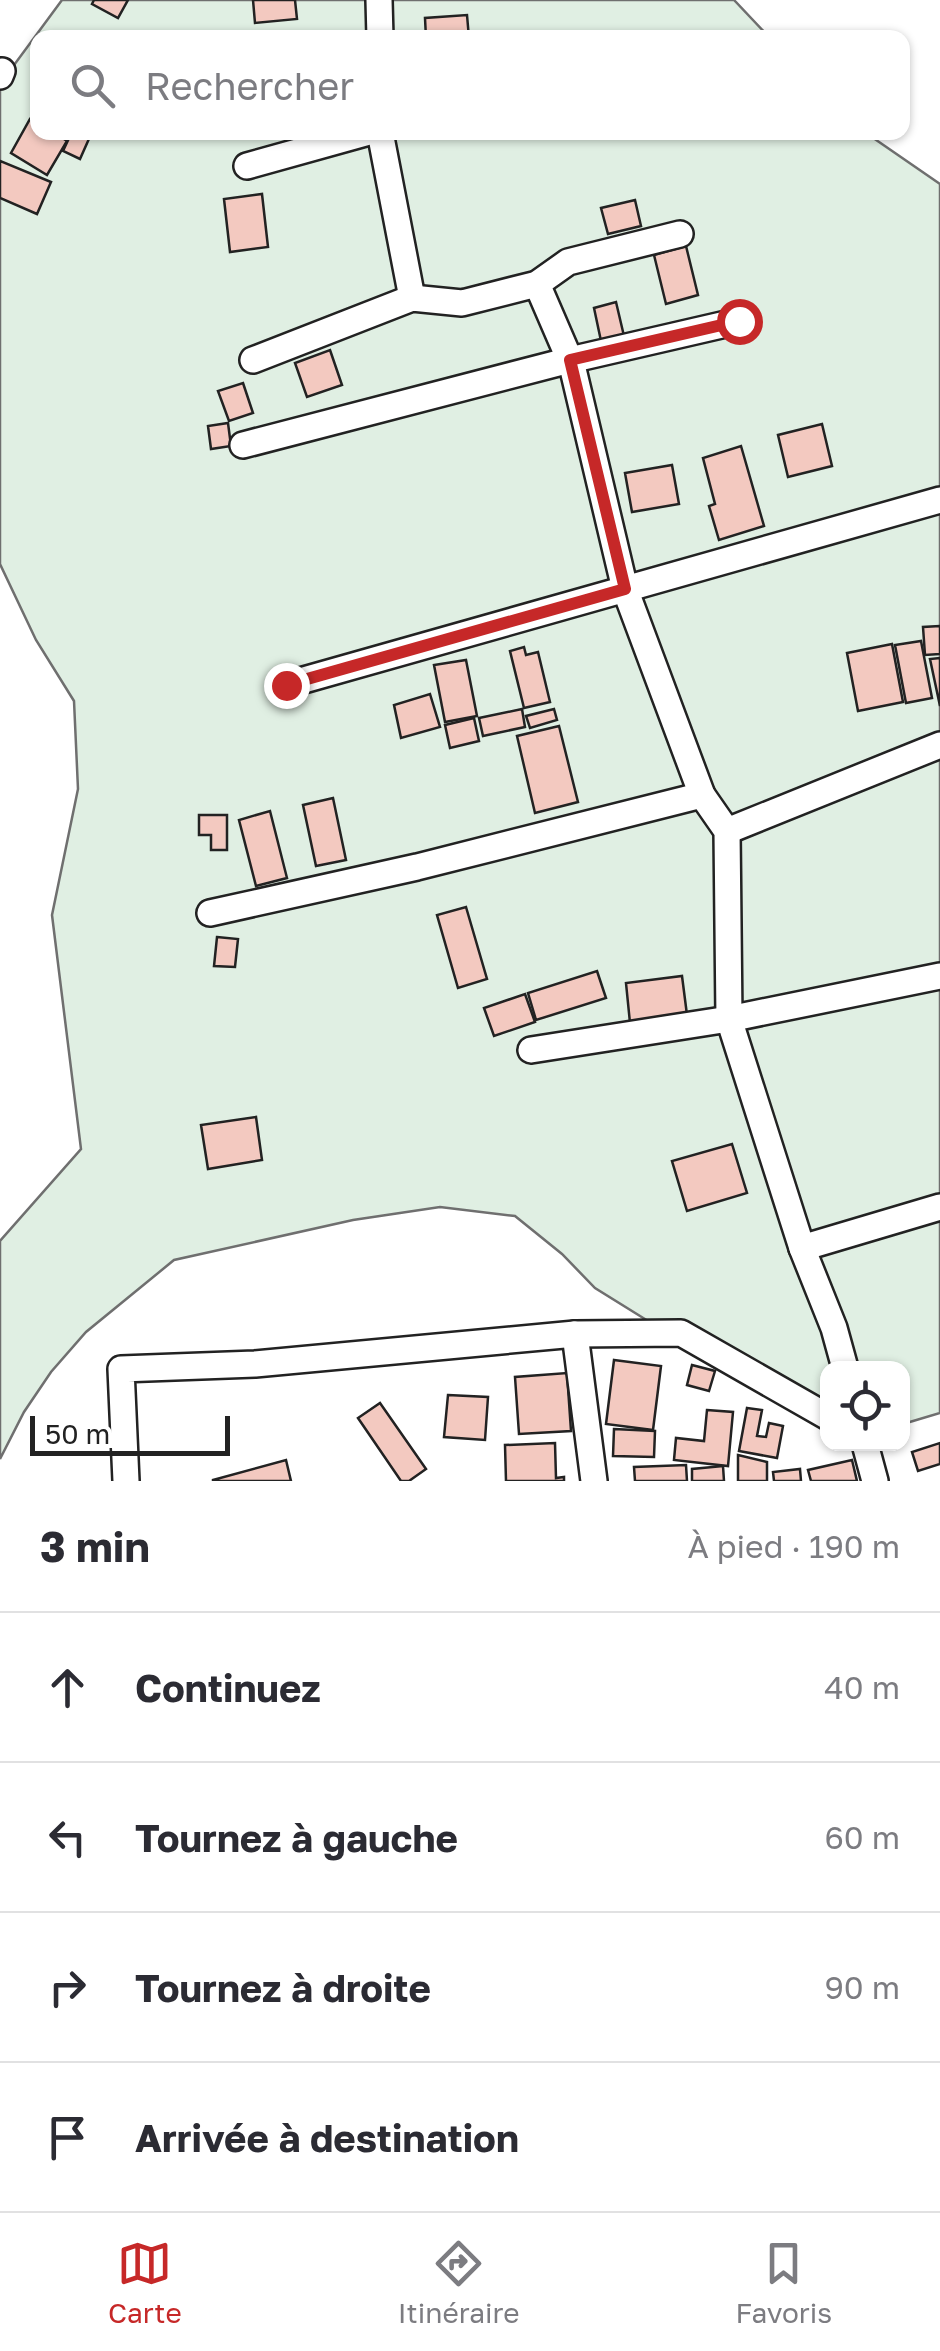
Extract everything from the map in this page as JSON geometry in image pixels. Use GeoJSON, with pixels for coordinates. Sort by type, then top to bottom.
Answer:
{"type":"FeatureCollection","features":[{"type":"Feature","properties":{"kind":"street"},"geometry":{"type":"LineString","coordinates":[[379,0],[380,30]]}},
{"type":"Feature","properties":{"kind":"street"},"geometry":{"type":"LineString","coordinates":[[247,166],[340,140]]}},
{"type":"Feature","properties":{"kind":"street"},"geometry":{"type":"LineString","coordinates":[[382,140],[412,298]]}},
{"type":"Feature","properties":{"kind":"street"},"geometry":{"type":"LineString","coordinates":[[253,360],[412,298],[462,303],[538,284],[568,262],[680,234]]}},
{"type":"Feature","properties":{"kind":"street"},"geometry":{"type":"LineString","coordinates":[[538,284],[570,360],[625,589],[702,795],[726,831],[730,1019],[802,1248],[843,1361]]}},
{"type":"Feature","properties":{"kind":"street"},"geometry":{"type":"LineString","coordinates":[[243,445],[570,360],[739,321]]}},
{"type":"Feature","properties":{"kind":"street"},"geometry":{"type":"LineString","coordinates":[[286,685],[940,500]]}},
{"type":"Feature","properties":{"kind":"street"},"geometry":{"type":"LineString","coordinates":[[726,831],[940,744]]}},
{"type":"Feature","properties":{"kind":"street"},"geometry":{"type":"LineString","coordinates":[[210,913],[417,867],[702,795]]}},
{"type":"Feature","properties":{"kind":"street"},"geometry":{"type":"LineString","coordinates":[[532,1050],[730,1019],[940,976]]}},
{"type":"Feature","properties":{"kind":"street"},"geometry":{"type":"LineString","coordinates":[[802,1248],[940,1208]]}},
{"type":"Feature","properties":{"kind":"street"},"geometry":{"type":"LineString","coordinates":[[126,1481],[120,1369],[255,1364],[575,1334],[681,1333],[820,1411]]}},
{"type":"Feature","properties":{"kind":"street"},"geometry":{"type":"LineString","coordinates":[[575,1334],[594,1481]]}},
{"type":"Feature","properties":{"kind":"street"},"geometry":{"type":"LineString","coordinates":[[867,1451],[876,1481]]}},
{"type":"Feature","properties":{"kind":"green space"},"geometry":{"type":"Polygon","coordinates":[[[62,0],[734,0],[762,30],[40,30],[62,0]]]}},
{"type":"Feature","properties":{"kind":"green space"},"geometry":{"type":"Polygon","coordinates":[[[30,43],[30,140],[876,140],[940,184],[940,1413],[910,1422],[910,1361],[820,1361],[820,1422],[595,1288],[562,1254],[515,1216],[440,1207],[353,1220],[174,1260],[86,1332],[51,1372],[24,1412],[0,1459],[0,1241],[81,1149],[52,915],[78,789],[74,701],[36,640],[0,564],[0,84],[30,43]]]}},
{"type":"Feature","properties":{"kind":"building"},"geometry":{"type":"Polygon","coordinates":[[[94,0],[128,0],[118,18],[92,4],[94,0]]]}},
{"type":"Feature","properties":{"kind":"building"},"geometry":{"type":"Polygon","coordinates":[[[253,0],[295,0],[297,19],[255,23],[253,0]]]}},
{"type":"Feature","properties":{"kind":"building"},"geometry":{"type":"Polygon","coordinates":[[[467,15],[468,30],[426,30],[425,18],[467,15]]]}},
{"type":"Feature","properties":{"kind":"building"},"geometry":{"type":"Polygon","coordinates":[[[30,119],[30,140],[67,141],[47,175],[11,153],[30,119]]]}},
{"type":"Feature","properties":{"kind":"building"},"geometry":{"type":"Polygon","coordinates":[[[68,140],[88,140],[80,159],[63,151],[68,140]]]}},
{"type":"Feature","properties":{"kind":"building"},"geometry":{"type":"Polygon","coordinates":[[[0,161],[51,182],[37,214],[0,198],[0,161]]]}},
{"type":"Feature","properties":{"kind":"building"},"geometry":{"type":"Polygon","coordinates":[[[262,194],[268,247],[230,252],[224,199],[262,194]]]}},
{"type":"Feature","properties":{"kind":"building"},"geometry":{"type":"Polygon","coordinates":[[[635,200],[641,226],[608,234],[601,208],[635,200]]]}},
{"type":"Feature","properties":{"kind":"building"},"geometry":{"type":"Polygon","coordinates":[[[686,246],[698,295],[666,304],[654,255],[686,246]]]}},
{"type":"Feature","properties":{"kind":"building"},"geometry":{"type":"Polygon","coordinates":[[[616,302],[624,336],[601,341],[594,308],[616,302]]]}},
{"type":"Feature","properties":{"kind":"building"},"geometry":{"type":"Polygon","coordinates":[[[330,350],[342,385],[307,397],[295,363],[330,350]]]}},
{"type":"Feature","properties":{"kind":"building"},"geometry":{"type":"Polygon","coordinates":[[[243,383],[253,413],[229,421],[218,391],[243,383]]]}},
{"type":"Feature","properties":{"kind":"building"},"geometry":{"type":"Polygon","coordinates":[[[228,423],[231,446],[211,449],[208,426],[228,423]]]}},
{"type":"Feature","properties":{"kind":"building"},"geometry":{"type":"Polygon","coordinates":[[[822,424],[832,466],[788,477],[778,435],[822,424]]]}},
{"type":"Feature","properties":{"kind":"building"},"geometry":{"type":"Polygon","coordinates":[[[741,446],[764,526],[719,540],[709,506],[715,504],[703,458],[741,446]]]}},
{"type":"Feature","properties":{"kind":"building"},"geometry":{"type":"Polygon","coordinates":[[[672,465],[679,504],[632,512],[625,473],[672,465]]]}},
{"type":"Feature","properties":{"kind":"building"},"geometry":{"type":"Polygon","coordinates":[[[940,626],[940,654],[925,655],[923,627],[940,626]]]}},
{"type":"Feature","properties":{"kind":"building"},"geometry":{"type":"Polygon","coordinates":[[[921,641],[932,698],[906,703],[895,645],[921,641]]]}},
{"type":"Feature","properties":{"kind":"building"},"geometry":{"type":"Polygon","coordinates":[[[892,644],[903,702],[858,711],[847,653],[892,644]]]}},
{"type":"Feature","properties":{"kind":"building"},"geometry":{"type":"Polygon","coordinates":[[[524,647],[526,655],[538,652],[550,702],[524,708],[510,651],[524,647]]]}},
{"type":"Feature","properties":{"kind":"building"},"geometry":{"type":"Polygon","coordinates":[[[940,658],[940,706],[930,659],[940,658]]]}},
{"type":"Feature","properties":{"kind":"building"},"geometry":{"type":"Polygon","coordinates":[[[466,660],[477,716],[445,722],[434,665],[466,660]]]}},
{"type":"Feature","properties":{"kind":"building"},"geometry":{"type":"Polygon","coordinates":[[[430,694],[440,727],[401,738],[394,705],[430,694]]]}},
{"type":"Feature","properties":{"kind":"building"},"geometry":{"type":"Polygon","coordinates":[[[522,709],[525,727],[483,736],[479,718],[522,709]]]}},
{"type":"Feature","properties":{"kind":"building"},"geometry":{"type":"Polygon","coordinates":[[[554,709],[557,720],[530,728],[526,716],[554,709]]]}},
{"type":"Feature","properties":{"kind":"building"},"geometry":{"type":"Polygon","coordinates":[[[474,718],[479,741],[450,748],[445,725],[474,718]]]}},
{"type":"Feature","properties":{"kind":"building"},"geometry":{"type":"Polygon","coordinates":[[[559,726],[578,802],[535,813],[517,736],[559,726]]]}},
{"type":"Feature","properties":{"kind":"building"},"geometry":{"type":"Polygon","coordinates":[[[333,798],[346,860],[316,866],[303,805],[333,798]]]}},
{"type":"Feature","properties":{"kind":"building"},"geometry":{"type":"Polygon","coordinates":[[[270,811],[287,878],[256,886],[239,820],[270,811]]]}},
{"type":"Feature","properties":{"kind":"building"},"geometry":{"type":"Polygon","coordinates":[[[199,815],[227,815],[227,850],[211,850],[211,835],[199,835],[199,815]]]}},
{"type":"Feature","properties":{"kind":"building"},"geometry":{"type":"Polygon","coordinates":[[[466,907],[487,979],[458,988],[437,915],[466,907]]]}},
{"type":"Feature","properties":{"kind":"building"},"geometry":{"type":"Polygon","coordinates":[[[217,937],[238,939],[235,967],[214,966],[217,937]]]}},
{"type":"Feature","properties":{"kind":"building"},"geometry":{"type":"Polygon","coordinates":[[[597,971],[606,998],[536,1020],[528,993],[597,971]]]}},
{"type":"Feature","properties":{"kind":"building"},"geometry":{"type":"Polygon","coordinates":[[[682,976],[687,1015],[630,1023],[626,983],[682,976]]]}},
{"type":"Feature","properties":{"kind":"building"},"geometry":{"type":"Polygon","coordinates":[[[525,994],[535,1022],[494,1036],[484,1008],[525,994]]]}},
{"type":"Feature","properties":{"kind":"building"},"geometry":{"type":"Polygon","coordinates":[[[256,1117],[262,1160],[208,1169],[201,1125],[256,1117]]]}},
{"type":"Feature","properties":{"kind":"building"},"geometry":{"type":"Polygon","coordinates":[[[732,1144],[747,1193],[687,1211],[672,1161],[732,1144]]]}},
{"type":"Feature","properties":{"kind":"building"},"geometry":{"type":"Polygon","coordinates":[[[614,1360],[661,1366],[653,1430],[606,1424],[614,1360]]]}},
{"type":"Feature","properties":{"kind":"building"},"geometry":{"type":"Polygon","coordinates":[[[692,1365],[715,1371],[709,1391],[687,1385],[692,1365]]]}},
{"type":"Feature","properties":{"kind":"building"},"geometry":{"type":"Polygon","coordinates":[[[567,1373],[571,1431],[519,1434],[515,1377],[567,1373]]]}},
{"type":"Feature","properties":{"kind":"building"},"geometry":{"type":"Polygon","coordinates":[[[448,1395],[488,1397],[485,1440],[444,1437],[448,1395]]]}},
{"type":"Feature","properties":{"kind":"building"},"geometry":{"type":"Polygon","coordinates":[[[380,1403],[426,1469],[409,1481],[401,1481],[358,1418],[380,1403]]]}},
{"type":"Feature","properties":{"kind":"building"},"geometry":{"type":"Polygon","coordinates":[[[747,1408],[762,1410],[757,1436],[766,1437],[769,1423],[783,1426],[777,1458],[739,1451],[747,1408]]]}},
{"type":"Feature","properties":{"kind":"building"},"geometry":{"type":"Polygon","coordinates":[[[707,1410],[733,1412],[728,1466],[674,1460],[676,1438],[704,1441],[707,1410]]]}},
{"type":"Feature","properties":{"kind":"building"},"geometry":{"type":"Polygon","coordinates":[[[614,1429],[655,1431],[654,1457],[613,1456],[614,1429]]]}},
{"type":"Feature","properties":{"kind":"building"},"geometry":{"type":"Polygon","coordinates":[[[555,1443],[556,1478],[564,1477],[564,1481],[506,1481],[505,1445],[555,1443]]]}},
{"type":"Feature","properties":{"kind":"building"},"geometry":{"type":"Polygon","coordinates":[[[940,1443],[940,1464],[918,1471],[912,1452],[940,1443]]]}},
{"type":"Feature","properties":{"kind":"building"},"geometry":{"type":"Polygon","coordinates":[[[738,1455],[767,1462],[767,1481],[738,1481],[738,1455]]]}},
{"type":"Feature","properties":{"kind":"building"},"geometry":{"type":"Polygon","coordinates":[[[286,1460],[291,1481],[213,1481],[213,1480],[286,1460]]]}},
{"type":"Feature","properties":{"kind":"building"},"geometry":{"type":"Polygon","coordinates":[[[852,1460],[857,1481],[811,1481],[808,1470],[852,1460]]]}},
{"type":"Feature","properties":{"kind":"building"},"geometry":{"type":"Polygon","coordinates":[[[686,1465],[687,1481],[635,1481],[634,1467],[686,1465]]]}},
{"type":"Feature","properties":{"kind":"building"},"geometry":{"type":"Polygon","coordinates":[[[723,1466],[724,1481],[692,1481],[692,1469],[723,1466]]]}},
{"type":"Feature","properties":{"kind":"building"},"geometry":{"type":"Polygon","coordinates":[[[800,1469],[801,1481],[774,1481],[773,1472],[800,1469]]]}},
{"type":"Feature","properties":{"kind":"route"},"geometry":{"type":"LineString","coordinates":[[286,685],[625,589],[570,360],[739,321]]}}]}
